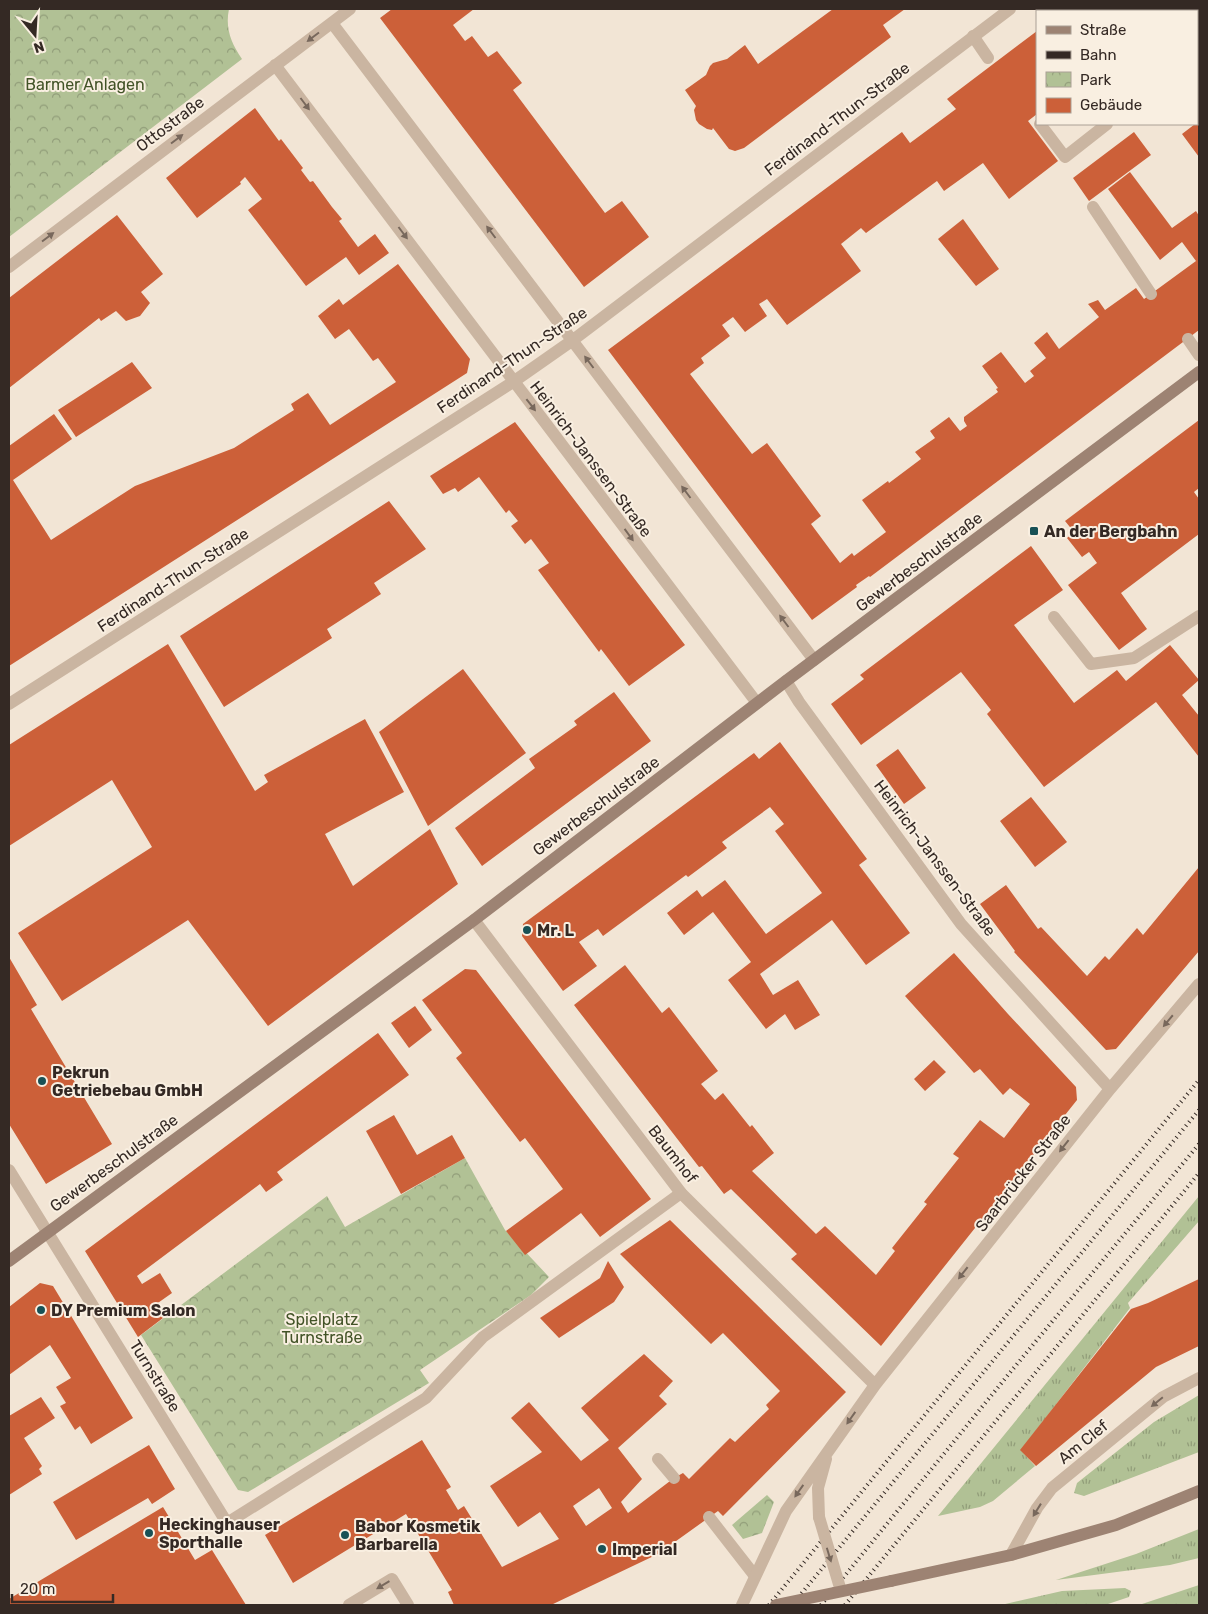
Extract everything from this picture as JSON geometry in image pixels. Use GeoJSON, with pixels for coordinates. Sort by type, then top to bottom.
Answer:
{"type":"FeatureCollection","features":[{"type":"Feature","properties":{"kind":"street","name":"Ottostraße"},"geometry":{"type":"LineString","coordinates":[[9,267],[350,9]]}},
{"type":"Feature","properties":{"kind":"street","name":"Ferdinand-Thun-Straße"},"geometry":{"type":"LineString","coordinates":[[9,704],[513,382],[573,340],[1010,9]]}},
{"type":"Feature","properties":{"kind":"street"},"geometry":{"type":"LineString","coordinates":[[332,22],[814,660]]}},
{"type":"Feature","properties":{"kind":"street"},"geometry":{"type":"LineString","coordinates":[[973,36],[988,58]]}},
{"type":"Feature","properties":{"kind":"street","name":"Heinrich-Janssen-Straße"},"geometry":{"type":"LineString","coordinates":[[275,65],[757,704]]}},
{"type":"Feature","properties":{"kind":"street"},"geometry":{"type":"LineString","coordinates":[[1040,125],[1065,157],[1106,125]]}},
{"type":"Feature","properties":{"kind":"street"},"geometry":{"type":"LineString","coordinates":[[1094,207],[1151,294]]}},
{"type":"Feature","properties":{"kind":"street"},"geometry":{"type":"LineString","coordinates":[[1188,339],[1199,356]]}},
{"type":"Feature","properties":{"kind":"street","name":"Gewerbeschulstraße"},"geometry":{"type":"LineString","coordinates":[[9,1261],[474,920],[786,681],[1199,372]]}},
{"type":"Feature","properties":{"kind":"street"},"geometry":{"type":"LineString","coordinates":[[1054,617],[1091,664],[1134,658],[1199,616]]}},
{"type":"Feature","properties":{"kind":"street","name":"Heinrich-Janssen-Straße"},"geometry":{"type":"LineString","coordinates":[[786,681],[799,702],[961,924],[1110,1089]]}},
{"type":"Feature","properties":{"kind":"street","name":"Baumhof"},"geometry":{"type":"LineString","coordinates":[[474,920],[682,1193],[875,1385]]}},
{"type":"Feature","properties":{"kind":"street","name":"Saarbrücker Straße"},"geometry":{"type":"LineString","coordinates":[[742,1605],[786,1511],[875,1385],[1110,1089],[1199,984]]}},
{"type":"Feature","properties":{"kind":"street","name":"Turnstraße"},"geometry":{"type":"LineString","coordinates":[[9,1170],[227,1523],[426,1398],[483,1337],[682,1193]]}},
{"type":"Feature","properties":{"kind":"street","name":"Am Clef"},"geometry":{"type":"LineString","coordinates":[[1012,1555],[1037,1508],[1052,1488],[1163,1397],[1199,1378]]}},
{"type":"Feature","properties":{"kind":"street"},"geometry":{"type":"LineString","coordinates":[[828,1451],[818,1488],[819,1517],[842,1592]]}},
{"type":"Feature","properties":{"kind":"street"},"geometry":{"type":"LineString","coordinates":[[658,1459],[674,1478]]}},
{"type":"Feature","properties":{"kind":"street"},"geometry":{"type":"LineString","coordinates":[[776,1605],[1012,1555],[1116,1525],[1199,1491]]}},
{"type":"Feature","properties":{"kind":"street"},"geometry":{"type":"LineString","coordinates":[[709,1516],[755,1576]]}},
{"type":"Feature","properties":{"kind":"street"},"geometry":{"type":"LineString","coordinates":[[349,1605],[392,1579],[408,1605]]}},
{"type":"Feature","properties":{"kind":"green space","name":"Barmer Anlagen"},"geometry":{"type":"Polygon","coordinates":[[[9,9],[229,9],[228,29],[242,59],[9,237],[9,9]]]}},
{"type":"Feature","properties":{"kind":"green space","name":"Spielplatz Turnstraße"},"geometry":{"type":"Polygon","coordinates":[[[465,1158],[505,1230],[549,1277],[531,1295],[420,1370],[429,1383],[248,1492],[238,1490],[141,1335],[327,1196],[345,1227],[465,1158]]]}},
{"type":"Feature","properties":{"kind":"green space"},"geometry":{"type":"Polygon","coordinates":[[[1199,1196],[1199,1221],[1128,1303],[1130,1308],[1021,1450],[1035,1466],[993,1501],[980,1507],[938,1516],[1199,1196]]]}},
{"type":"Feature","properties":{"kind":"green space"},"geometry":{"type":"Polygon","coordinates":[[[1199,1395],[1199,1452],[1084,1496],[1074,1493],[1077,1483],[1154,1422],[1199,1395]]]}},
{"type":"Feature","properties":{"kind":"green space"},"geometry":{"type":"Polygon","coordinates":[[[767,1495],[774,1502],[762,1533],[743,1539],[732,1525],[767,1495]]]}},
{"type":"Feature","properties":{"kind":"green space"},"geometry":{"type":"Polygon","coordinates":[[[1199,1529],[1199,1558],[1170,1565],[1056,1580],[1136,1554],[1199,1529]]]}},
{"type":"Feature","properties":{"kind":"green space"},"geometry":{"type":"Polygon","coordinates":[[[1199,1585],[1199,1605],[1139,1605],[1199,1585]]]}},
{"type":"Feature","properties":{"kind":"green space"},"geometry":{"type":"Polygon","coordinates":[[[1125,1588],[1131,1591],[1129,1597],[1105,1605],[1001,1605],[1062,1591],[1125,1588]]]}},
{"type":"Feature","properties":{"kind":"building"},"geometry":{"type":"Polygon","coordinates":[[[392,9],[474,9],[453,25],[465,41],[472,36],[488,57],[497,51],[522,83],[513,90],[605,213],[622,201],[649,237],[584,287],[380,18],[392,9]]]}},
{"type":"Feature","properties":{"kind":"building"},"geometry":{"type":"Polygon","coordinates":[[[833,9],[905,9],[883,25],[891,37],[744,148],[735,151],[729,149],[713,128],[712,130],[707,129],[699,124],[694,110],[696,106],[685,90],[706,75],[713,63],[727,59],[745,45],[758,64],[833,9]]]}},
{"type":"Feature","properties":{"kind":"building"},"geometry":{"type":"Polygon","coordinates":[[[1066,9],[1179,9],[1177,10],[1064,10],[1066,9]]]}},
{"type":"Feature","properties":{"kind":"building"},"geometry":{"type":"Polygon","coordinates":[[[1036,32],[1036,115],[1028,121],[1058,161],[1009,199],[983,163],[944,191],[937,181],[866,233],[861,228],[841,244],[861,271],[787,325],[767,299],[759,304],[767,316],[745,332],[733,317],[722,325],[730,336],[701,358],[704,363],[690,374],[752,454],[767,443],[821,516],[811,524],[840,563],[852,553],[854,556],[886,532],[862,500],[921,459],[915,452],[935,438],[930,431],[949,417],[960,431],[967,426],[964,417],[998,392],[996,389],[998,388],[982,366],[1001,352],[1025,383],[1034,376],[1030,371],[1046,358],[1034,343],[1047,332],[1059,349],[1099,317],[1088,304],[1098,300],[1105,310],[1136,288],[1144,299],[1196,261],[1182,242],[1160,260],[1108,189],[1130,172],[1172,228],[1196,211],[1199,216],[1199,330],[870,577],[856,585],[857,587],[812,620],[608,350],[902,132],[910,143],[956,109],[947,99],[1036,32]]]}},
{"type":"Feature","properties":{"kind":"building"},"geometry":{"type":"Polygon","coordinates":[[[255,108],[279,141],[281,139],[303,168],[301,170],[310,182],[313,181],[342,219],[339,221],[358,247],[375,234],[389,253],[359,275],[346,257],[306,286],[248,210],[262,199],[245,177],[240,182],[241,184],[197,218],[166,178],[255,108]]]}},
{"type":"Feature","properties":{"kind":"building"},"geometry":{"type":"Polygon","coordinates":[[[1198,122],[1199,157],[1182,134],[1194,125],[1198,125],[1198,122]]]}},
{"type":"Feature","properties":{"kind":"building"},"geometry":{"type":"Polygon","coordinates":[[[1134,132],[1151,155],[1089,201],[1073,178],[1134,132]]]}},
{"type":"Feature","properties":{"kind":"building"},"geometry":{"type":"Polygon","coordinates":[[[117,215],[163,274],[141,292],[150,303],[140,316],[126,321],[116,311],[101,321],[99,318],[9,388],[9,298],[117,215]]]}},
{"type":"Feature","properties":{"kind":"building"},"geometry":{"type":"Polygon","coordinates":[[[963,219],[999,269],[976,286],[938,239],[963,219]]]}},
{"type":"Feature","properties":{"kind":"building"},"geometry":{"type":"Polygon","coordinates":[[[398,264],[470,359],[467,373],[9,666],[9,446],[54,414],[72,439],[13,480],[51,540],[135,486],[234,448],[294,410],[291,404],[308,393],[330,425],[396,382],[378,358],[373,361],[349,329],[335,339],[318,316],[339,299],[343,305],[398,264]]]}},
{"type":"Feature","properties":{"kind":"building"},"geometry":{"type":"Polygon","coordinates":[[[132,362],[152,388],[76,437],[58,410],[132,362]]]}},
{"type":"Feature","properties":{"kind":"building"},"geometry":{"type":"Polygon","coordinates":[[[1199,420],[1199,488],[1194,492],[1199,499],[1199,534],[1121,593],[1147,629],[1119,650],[1068,585],[1097,563],[1089,552],[1082,557],[1067,538],[1074,532],[1065,521],[1199,420]]]}},
{"type":"Feature","properties":{"kind":"building"},"geometry":{"type":"Polygon","coordinates":[[[515,422],[685,645],[629,686],[601,649],[599,652],[538,570],[549,563],[531,539],[525,544],[511,526],[518,521],[509,510],[506,513],[479,477],[458,492],[455,488],[443,494],[430,476],[515,422]]]}},
{"type":"Feature","properties":{"kind":"building"},"geometry":{"type":"Polygon","coordinates":[[[389,501],[426,549],[374,583],[381,594],[327,629],[332,638],[224,707],[180,636],[389,501]]]}},
{"type":"Feature","properties":{"kind":"building"},"geometry":{"type":"Polygon","coordinates":[[[1031,546],[1063,590],[1014,625],[1074,703],[1117,670],[1126,681],[1170,645],[1199,680],[1182,695],[1199,716],[1199,757],[1156,702],[1044,787],[987,714],[991,710],[961,672],[861,745],[831,704],[864,679],[860,675],[1031,546]]]}},
{"type":"Feature","properties":{"kind":"building"},"geometry":{"type":"Polygon","coordinates":[[[168,644],[255,791],[268,782],[264,775],[365,719],[404,792],[325,834],[353,886],[430,829],[458,884],[268,1026],[188,920],[62,1001],[18,933],[152,847],[112,780],[9,846],[9,745],[168,644]]]}},
{"type":"Feature","properties":{"kind":"building"},"geometry":{"type":"Polygon","coordinates":[[[463,669],[526,753],[428,826],[379,732],[463,669]]]}},
{"type":"Feature","properties":{"kind":"building"},"geometry":{"type":"Polygon","coordinates":[[[614,692],[651,741],[482,866],[455,828],[535,768],[529,759],[577,725],[574,721],[614,692]]]}},
{"type":"Feature","properties":{"kind":"building"},"geometry":{"type":"Polygon","coordinates":[[[780,742],[867,859],[859,865],[910,933],[866,965],[832,920],[760,974],[773,995],[798,980],[820,1015],[795,1030],[785,1014],[766,1029],[728,980],[751,962],[713,912],[684,935],[667,913],[697,890],[702,897],[725,880],[766,934],[822,893],[775,831],[784,824],[770,807],[722,842],[727,848],[688,877],[686,875],[603,936],[598,929],[579,942],[597,966],[563,991],[522,936],[523,924],[754,753],[759,759],[780,742]]]}},
{"type":"Feature","properties":{"kind":"building"},"geometry":{"type":"Polygon","coordinates":[[[898,749],[926,788],[904,804],[876,765],[898,749]]]}},
{"type":"Feature","properties":{"kind":"building"},"geometry":{"type":"Polygon","coordinates":[[[1031,797],[1067,842],[1035,867],[1000,821],[1031,797]]]}},
{"type":"Feature","properties":{"kind":"building"},"geometry":{"type":"Polygon","coordinates":[[[1199,867],[1199,951],[1116,1049],[1106,1050],[1014,952],[980,904],[1006,885],[1038,929],[1041,927],[1087,976],[1105,956],[1109,960],[1137,928],[1143,935],[1199,867]]]}},
{"type":"Feature","properties":{"kind":"building"},"geometry":{"type":"Polygon","coordinates":[[[954,953],[1076,1087],[1077,1100],[881,1346],[791,1259],[797,1254],[731,1189],[724,1194],[702,1166],[699,1167],[574,1005],[625,965],[662,1013],[669,1007],[718,1071],[701,1084],[715,1100],[723,1093],[774,1153],[752,1171],[816,1234],[825,1226],[876,1275],[895,1251],[892,1248],[927,1204],[924,1202],[959,1158],[953,1154],[980,1120],[1004,1138],[1030,1104],[1010,1088],[1003,1095],[980,1069],[974,1073],[905,996],[954,953]]]}},
{"type":"Feature","properties":{"kind":"building","name":"Pekrun Getriebebau GmbH"},"geometry":{"type":"Polygon","coordinates":[[[9,957],[37,1005],[31,1009],[112,1144],[46,1184],[9,1124],[9,957]]]}},
{"type":"Feature","properties":{"kind":"building"},"geometry":{"type":"Polygon","coordinates":[[[465,969],[476,970],[651,1199],[600,1237],[581,1213],[525,1255],[506,1231],[563,1189],[525,1138],[520,1142],[456,1058],[462,1053],[422,1000],[465,969]]]}},
{"type":"Feature","properties":{"kind":"building"},"geometry":{"type":"Polygon","coordinates":[[[415,1006],[432,1030],[409,1048],[391,1023],[415,1006]]]}},
{"type":"Feature","properties":{"kind":"building"},"geometry":{"type":"Polygon","coordinates":[[[378,1033],[409,1075],[277,1172],[283,1180],[266,1192],[260,1184],[137,1276],[142,1284],[160,1273],[172,1293],[155,1305],[163,1318],[138,1337],[85,1251],[378,1033]]]}},
{"type":"Feature","properties":{"kind":"building"},"geometry":{"type":"Polygon","coordinates":[[[934,1060],[946,1072],[925,1091],[914,1079],[934,1060]]]}},
{"type":"Feature","properties":{"kind":"building"},"geometry":{"type":"Polygon","coordinates":[[[394,1115],[417,1155],[452,1135],[465,1158],[401,1194],[366,1131],[394,1115]]]}},
{"type":"Feature","properties":{"kind":"building"},"geometry":{"type":"Polygon","coordinates":[[[670,1220],[846,1392],[723,1516],[718,1511],[658,1554],[551,1605],[454,1605],[448,1592],[452,1590],[406,1514],[293,1583],[265,1535],[422,1440],[451,1487],[446,1490],[458,1510],[464,1506],[502,1567],[559,1539],[540,1512],[518,1527],[490,1486],[542,1452],[511,1418],[529,1402],[581,1461],[609,1440],[581,1408],[644,1354],[673,1381],[659,1396],[667,1404],[618,1448],[642,1479],[621,1502],[628,1513],[674,1478],[683,1473],[689,1479],[730,1438],[735,1442],[769,1409],[766,1405],[780,1391],[723,1333],[711,1344],[620,1254],[670,1220]],[[599,1488],[573,1506],[586,1526],[612,1508],[599,1488]]]}},
{"type":"Feature","properties":{"kind":"building"},"geometry":{"type":"Polygon","coordinates":[[[608,1261],[624,1287],[614,1302],[559,1338],[540,1318],[600,1278],[608,1261]]]}},
{"type":"Feature","properties":{"kind":"building"},"geometry":{"type":"Polygon","coordinates":[[[1199,1279],[1199,1346],[1156,1367],[1036,1466],[1020,1450],[1131,1309],[1199,1279]]]}},
{"type":"Feature","properties":{"kind":"building"},"geometry":{"type":"Polygon","coordinates":[[[40,1283],[53,1286],[133,1418],[91,1444],[80,1426],[75,1430],[60,1406],[66,1403],[56,1387],[71,1378],[50,1345],[9,1375],[9,1307],[40,1283]]]}},
{"type":"Feature","properties":{"kind":"building"},"geometry":{"type":"Polygon","coordinates":[[[41,1397],[55,1418],[24,1438],[42,1466],[39,1469],[42,1474],[9,1495],[9,1416],[41,1397]]]}},
{"type":"Feature","properties":{"kind":"building"},"geometry":{"type":"Polygon","coordinates":[[[149,1445],[175,1489],[152,1504],[148,1498],[76,1540],[53,1502],[149,1445]]]}},
{"type":"Feature","properties":{"kind":"building","name":"Heckinghauser Sporthalle"},"geometry":{"type":"Polygon","coordinates":[[[163,1507],[195,1560],[212,1550],[246,1605],[9,1605],[9,1599],[163,1507]]]}},
{"type":"Feature","properties":{"kind":"railway"},"geometry":{"type":"LineString","coordinates":[[769,1605],[1199,1080]]}},
{"type":"Feature","properties":{"kind":"railway"},"geometry":{"type":"LineString","coordinates":[[792,1605],[1199,1110]]}},
{"type":"Feature","properties":{"kind":"railway"},"geometry":{"type":"LineString","coordinates":[[821,1605],[1199,1144]]}},
{"type":"Feature","properties":{"kind":"railway"},"geometry":{"type":"LineString","coordinates":[[845,1605],[1199,1173]]}},
{"type":"Feature","properties":{"kind":"place","name":"An der Bergbahn"},"geometry":{"type":"Point","coordinates":[1034,531]}},
{"type":"Feature","properties":{"kind":"place","name":"Mr. L"},"geometry":{"type":"Point","coordinates":[527,930]}},
{"type":"Feature","properties":{"kind":"place","name":"Pekrun Getriebebau GmbH"},"geometry":{"type":"Point","coordinates":[42,1081]}},
{"type":"Feature","properties":{"kind":"place","name":"DY Premium Salon"},"geometry":{"type":"Point","coordinates":[41,1310]}},
{"type":"Feature","properties":{"kind":"place","name":"Heckinghauser Sporthalle"},"geometry":{"type":"Point","coordinates":[149,1533]}},
{"type":"Feature","properties":{"kind":"place","name":"Babor Kosmetik Barbarella"},"geometry":{"type":"Point","coordinates":[345,1535]}},
{"type":"Feature","properties":{"kind":"place","name":"Imperial"},"geometry":{"type":"Point","coordinates":[602,1549]}}]}
